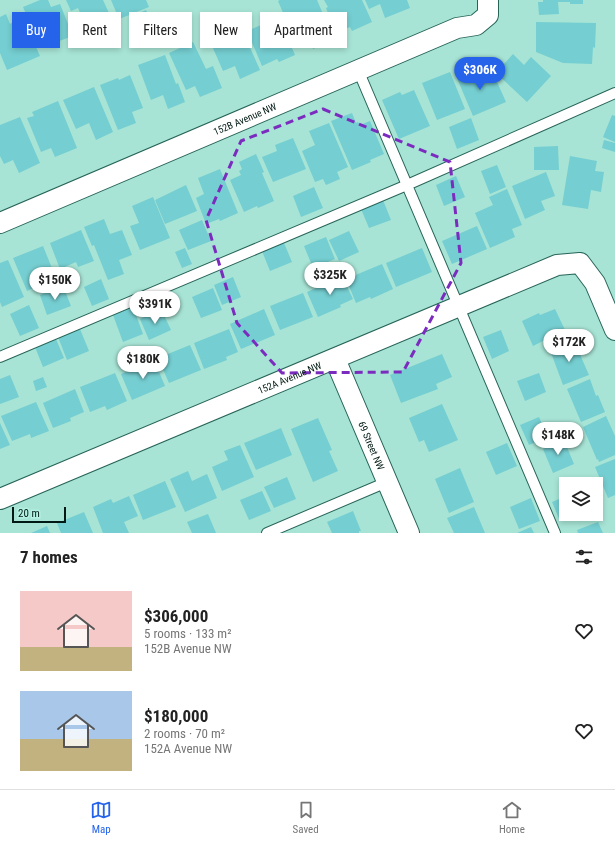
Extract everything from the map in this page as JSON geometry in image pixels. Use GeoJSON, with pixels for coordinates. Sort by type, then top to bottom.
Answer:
{"type":"FeatureCollection","features":[{"type":"Feature","properties":{"kind":"street","name":"152B Avenue NW"},"geometry":{"type":"LineString","coordinates":[[0,224],[456,28],[476,25],[488,7]]}},
{"type":"Feature","properties":{"kind":"street","name":"152A Avenue NW"},"geometry":{"type":"LineString","coordinates":[[0,499],[557,265],[580,263],[595,284],[615,330]]}},
{"type":"Feature","properties":{"kind":"street","name":"69 Street NW"},"geometry":{"type":"LineString","coordinates":[[335,359],[409,533]]}},
{"type":"Feature","properties":{"kind":"lane"},"geometry":{"type":"LineString","coordinates":[[358,70],[555,533]]}},
{"type":"Feature","properties":{"kind":"lane"},"geometry":{"type":"LineString","coordinates":[[0,357],[407,185],[615,93]]}},
{"type":"Feature","properties":{"kind":"lane"},"geometry":{"type":"LineString","coordinates":[[267,533],[387,482]]}},
{"type":"Feature","properties":{"kind":"highlighted area"},"geometry":{"type":"Polygon","coordinates":[[[323,109],[450,162],[461,263],[403,372],[282,373],[237,323],[206,220],[241,141],[323,109]]]}},
{"type":"Feature","properties":{"kind":"building"},"geometry":{"type":"Polygon","coordinates":[[[40,0],[48,0],[51,7],[60,4],[68,24],[68,38],[60,41],[60,12],[25,12],[23,7],[40,0]]]}},
{"type":"Feature","properties":{"kind":"building"},"geometry":{"type":"Polygon","coordinates":[[[66,0],[103,0],[108,12],[80,12],[78,8],[71,11],[66,0]]]}},
{"type":"Feature","properties":{"kind":"building"},"geometry":{"type":"Polygon","coordinates":[[[111,0],[146,0],[149,7],[136,12],[129,12],[129,15],[121,18],[121,12],[116,12],[111,0]]]}},
{"type":"Feature","properties":{"kind":"building"},"geometry":{"type":"Polygon","coordinates":[[[317,0],[322,12],[283,12],[278,1],[317,0]]]}},
{"type":"Feature","properties":{"kind":"building"},"geometry":{"type":"Polygon","coordinates":[[[324,0],[362,0],[372,22],[352,31],[350,27],[347,28],[347,12],[328,12],[326,8],[328,7],[324,0]]]}},
{"type":"Feature","properties":{"kind":"building"},"geometry":{"type":"Polygon","coordinates":[[[365,0],[407,0],[410,8],[385,18],[380,4],[369,9],[365,0]]]}},
{"type":"Feature","properties":{"kind":"building"},"geometry":{"type":"Polygon","coordinates":[[[543,0],[583,0],[583,4],[558,2],[559,14],[539,15],[538,2],[543,2],[543,0]]]}},
{"type":"Feature","properties":{"kind":"building"},"geometry":{"type":"Polygon","coordinates":[[[6,14],[10,24],[12,23],[12,48],[36,48],[40,56],[7,70],[0,53],[0,17],[6,14]]]}},
{"type":"Feature","properties":{"kind":"building"},"geometry":{"type":"Polygon","coordinates":[[[536,22],[596,23],[595,48],[593,47],[592,64],[563,63],[536,52],[536,22]]]}},
{"type":"Feature","properties":{"kind":"building"},"geometry":{"type":"Polygon","coordinates":[[[260,25],[260,48],[292,48],[295,55],[279,62],[277,59],[262,66],[252,43],[252,29],[260,25]]]}},
{"type":"Feature","properties":{"kind":"building"},"geometry":{"type":"Polygon","coordinates":[[[192,42],[206,69],[213,66],[222,88],[200,97],[195,86],[186,90],[169,53],[180,48],[192,48],[192,42]]]}},
{"type":"Feature","properties":{"kind":"building"},"geometry":{"type":"Polygon","coordinates":[[[213,48],[250,48],[260,70],[240,79],[235,66],[223,71],[213,48]]]}},
{"type":"Feature","properties":{"kind":"building"},"geometry":{"type":"Polygon","coordinates":[[[513,54],[524,65],[531,57],[551,76],[527,102],[496,73],[513,54]]]}},
{"type":"Feature","properties":{"kind":"building"},"geometry":{"type":"Polygon","coordinates":[[[165,55],[176,84],[178,83],[185,102],[168,109],[163,95],[151,100],[138,65],[165,55]]]}},
{"type":"Feature","properties":{"kind":"building"},"geometry":{"type":"Polygon","coordinates":[[[479,66],[484,77],[493,73],[506,102],[473,116],[456,76],[479,66]]]}},
{"type":"Feature","properties":{"kind":"building"},"geometry":{"type":"Polygon","coordinates":[[[450,72],[465,109],[437,120],[422,83],[450,72]]]}},
{"type":"Feature","properties":{"kind":"building"},"geometry":{"type":"Polygon","coordinates":[[[130,75],[143,108],[132,112],[136,123],[118,130],[100,85],[118,78],[119,80],[130,75]]]}},
{"type":"Feature","properties":{"kind":"building"},"geometry":{"type":"Polygon","coordinates":[[[94,87],[113,132],[96,140],[89,123],[76,129],[63,100],[94,87]]]}},
{"type":"Feature","properties":{"kind":"building"},"geometry":{"type":"Polygon","coordinates":[[[414,90],[430,126],[399,139],[382,100],[400,92],[402,95],[414,90]]]}},
{"type":"Feature","properties":{"kind":"building"},"geometry":{"type":"Polygon","coordinates":[[[58,101],[77,148],[55,157],[51,148],[41,152],[27,118],[34,116],[32,112],[58,101]]]}},
{"type":"Feature","properties":{"kind":"building"},"geometry":{"type":"Polygon","coordinates":[[[352,113],[356,123],[358,122],[360,125],[370,121],[384,154],[370,160],[371,162],[352,170],[331,121],[352,113]]]}},
{"type":"Feature","properties":{"kind":"building"},"geometry":{"type":"Polygon","coordinates":[[[612,115],[615,116],[615,142],[603,137],[612,115]]]}},
{"type":"Feature","properties":{"kind":"building"},"geometry":{"type":"Polygon","coordinates":[[[20,117],[40,163],[19,173],[13,160],[4,164],[0,156],[0,125],[20,117]]]}},
{"type":"Feature","properties":{"kind":"building"},"geometry":{"type":"Polygon","coordinates":[[[471,118],[479,140],[457,149],[449,127],[471,118]]]}},
{"type":"Feature","properties":{"kind":"building"},"geometry":{"type":"Polygon","coordinates":[[[329,123],[348,167],[337,172],[340,179],[326,185],[323,179],[315,182],[302,151],[315,145],[309,131],[329,123]]]}},
{"type":"Feature","properties":{"kind":"building"},"geometry":{"type":"Polygon","coordinates":[[[293,138],[306,169],[273,182],[262,157],[277,151],[275,145],[293,138]]]}},
{"type":"Feature","properties":{"kind":"building"},"geometry":{"type":"Polygon","coordinates":[[[604,140],[615,143],[615,152],[602,148],[604,140]]]}},
{"type":"Feature","properties":{"kind":"building"},"geometry":{"type":"Polygon","coordinates":[[[558,146],[559,170],[534,170],[534,147],[558,146]]]}},
{"type":"Feature","properties":{"kind":"building"},"geometry":{"type":"Polygon","coordinates":[[[256,154],[274,201],[244,212],[230,180],[241,175],[239,171],[242,169],[239,162],[256,154]]]}},
{"type":"Feature","properties":{"kind":"building"},"geometry":{"type":"Polygon","coordinates":[[[570,156],[597,161],[595,171],[604,172],[601,192],[591,190],[588,209],[562,205],[570,156]]]}},
{"type":"Feature","properties":{"kind":"building"},"geometry":{"type":"Polygon","coordinates":[[[497,165],[506,187],[490,194],[481,171],[497,165]]]}},
{"type":"Feature","properties":{"kind":"building"},"geometry":{"type":"Polygon","coordinates":[[[220,169],[238,213],[220,221],[219,219],[206,224],[196,198],[204,194],[198,178],[220,169]]]}},
{"type":"Feature","properties":{"kind":"building"},"geometry":{"type":"Polygon","coordinates":[[[546,172],[555,196],[541,201],[545,210],[525,219],[512,186],[546,172]]]}},
{"type":"Feature","properties":{"kind":"building"},"geometry":{"type":"Polygon","coordinates":[[[456,176],[465,197],[444,206],[436,185],[456,176]]]}},
{"type":"Feature","properties":{"kind":"building"},"geometry":{"type":"Polygon","coordinates":[[[186,185],[197,211],[165,224],[155,200],[186,185]]]}},
{"type":"Feature","properties":{"kind":"building"},"geometry":{"type":"Polygon","coordinates":[[[314,187],[323,208],[301,217],[293,196],[314,187]]]}},
{"type":"Feature","properties":{"kind":"building"},"geometry":{"type":"Polygon","coordinates":[[[507,189],[522,225],[512,229],[515,237],[490,248],[475,213],[493,205],[489,197],[507,189]]]}},
{"type":"Feature","properties":{"kind":"building"},"geometry":{"type":"Polygon","coordinates":[[[153,197],[170,238],[140,250],[130,226],[139,223],[132,206],[153,197]]]}},
{"type":"Feature","properties":{"kind":"building"},"geometry":{"type":"Polygon","coordinates":[[[383,200],[391,220],[369,228],[361,209],[383,200]]]}},
{"type":"Feature","properties":{"kind":"building"},"geometry":{"type":"Polygon","coordinates":[[[104,219],[110,234],[122,230],[132,255],[119,260],[124,274],[108,280],[94,245],[92,246],[84,227],[104,219]]]}},
{"type":"Feature","properties":{"kind":"building"},"geometry":{"type":"Polygon","coordinates":[[[202,220],[211,241],[188,250],[179,230],[202,220]]]}},
{"type":"Feature","properties":{"kind":"building"},"geometry":{"type":"Polygon","coordinates":[[[477,226],[487,249],[452,264],[442,241],[477,226]]]}},
{"type":"Feature","properties":{"kind":"building"},"geometry":{"type":"Polygon","coordinates":[[[81,230],[94,261],[78,267],[76,262],[60,269],[50,243],[81,230]]]}},
{"type":"Feature","properties":{"kind":"building"},"geometry":{"type":"Polygon","coordinates":[[[349,231],[359,252],[339,261],[329,240],[349,231]]]}},
{"type":"Feature","properties":{"kind":"building"},"geometry":{"type":"Polygon","coordinates":[[[326,237],[335,259],[313,268],[304,246],[326,237]]]}},
{"type":"Feature","properties":{"kind":"building"},"geometry":{"type":"Polygon","coordinates":[[[284,243],[292,262],[270,271],[262,251],[284,243]]]}},
{"type":"Feature","properties":{"kind":"building"},"geometry":{"type":"Polygon","coordinates":[[[43,246],[56,278],[27,291],[13,258],[43,246]]]}},
{"type":"Feature","properties":{"kind":"building"},"geometry":{"type":"Polygon","coordinates":[[[185,248],[192,264],[182,268],[175,252],[185,248]]]}},
{"type":"Feature","properties":{"kind":"building"},"geometry":{"type":"Polygon","coordinates":[[[422,248],[432,272],[396,287],[386,263],[422,248]]]}},
{"type":"Feature","properties":{"kind":"building"},"geometry":{"type":"Polygon","coordinates":[[[8,260],[24,297],[2,307],[0,302],[0,263],[8,260]]]}},
{"type":"Feature","properties":{"kind":"building"},"geometry":{"type":"Polygon","coordinates":[[[382,264],[393,289],[371,299],[370,297],[356,303],[346,279],[382,264]]]}},
{"type":"Feature","properties":{"kind":"building"},"geometry":{"type":"Polygon","coordinates":[[[342,276],[353,299],[340,305],[341,307],[318,317],[307,292],[342,276]]]}},
{"type":"Feature","properties":{"kind":"building"},"geometry":{"type":"Polygon","coordinates":[[[233,277],[241,297],[222,305],[214,285],[233,277]]]}},
{"type":"Feature","properties":{"kind":"building"},"geometry":{"type":"Polygon","coordinates":[[[101,279],[109,299],[92,306],[84,287],[101,279]]]}},
{"type":"Feature","properties":{"kind":"building"},"geometry":{"type":"Polygon","coordinates":[[[63,286],[71,306],[47,315],[40,295],[63,286]]]}},
{"type":"Feature","properties":{"kind":"building"},"geometry":{"type":"Polygon","coordinates":[[[213,288],[222,310],[201,318],[192,297],[213,288]]]}},
{"type":"Feature","properties":{"kind":"building"},"geometry":{"type":"Polygon","coordinates":[[[303,293],[313,317],[280,330],[270,306],[303,293]]]}},
{"type":"Feature","properties":{"kind":"building"},"geometry":{"type":"Polygon","coordinates":[[[29,305],[39,328],[20,336],[10,314],[29,305]]]}},
{"type":"Feature","properties":{"kind":"building"},"geometry":{"type":"Polygon","coordinates":[[[133,307],[143,334],[123,342],[113,315],[133,307]]]}},
{"type":"Feature","properties":{"kind":"building"},"geometry":{"type":"Polygon","coordinates":[[[161,309],[171,330],[149,340],[140,319],[161,309]]]}},
{"type":"Feature","properties":{"kind":"building"},"geometry":{"type":"Polygon","coordinates":[[[264,309],[275,335],[241,349],[230,324],[264,309]]]}},
{"type":"Feature","properties":{"kind":"building"},"geometry":{"type":"Polygon","coordinates":[[[555,309],[565,330],[533,346],[522,321],[539,313],[540,315],[555,309]]]}},
{"type":"Feature","properties":{"kind":"building"},"geometry":{"type":"Polygon","coordinates":[[[80,329],[89,351],[67,360],[58,337],[80,329]]]}},
{"type":"Feature","properties":{"kind":"building"},"geometry":{"type":"Polygon","coordinates":[[[229,329],[238,352],[226,357],[227,360],[204,369],[194,343],[229,329]]]}},
{"type":"Feature","properties":{"kind":"building"},"geometry":{"type":"Polygon","coordinates":[[[501,330],[509,351],[492,359],[483,337],[501,330]]]}},
{"type":"Feature","properties":{"kind":"building"},"geometry":{"type":"Polygon","coordinates":[[[56,339],[64,358],[43,367],[35,347],[56,339]]]}},
{"type":"Feature","properties":{"kind":"building"},"geometry":{"type":"Polygon","coordinates":[[[574,341],[589,375],[563,385],[550,350],[574,341]]]}},
{"type":"Feature","properties":{"kind":"building"},"geometry":{"type":"Polygon","coordinates":[[[190,345],[201,370],[169,383],[158,358],[190,345]]]}},
{"type":"Feature","properties":{"kind":"building"},"geometry":{"type":"Polygon","coordinates":[[[442,354],[452,377],[436,384],[438,389],[401,403],[390,375],[442,354]]]}},
{"type":"Feature","properties":{"kind":"building"},"geometry":{"type":"Polygon","coordinates":[[[154,360],[165,386],[132,400],[121,374],[154,360]]]}},
{"type":"Feature","properties":{"kind":"building"},"geometry":{"type":"Polygon","coordinates":[[[115,373],[127,401],[107,410],[105,406],[90,412],[80,387],[115,373]]]}},
{"type":"Feature","properties":{"kind":"building"},"geometry":{"type":"Polygon","coordinates":[[[539,373],[546,392],[525,401],[517,381],[539,373]]]}},
{"type":"Feature","properties":{"kind":"building"},"geometry":{"type":"Polygon","coordinates":[[[10,375],[19,397],[0,404],[0,379],[10,375]]]}},
{"type":"Feature","properties":{"kind":"building"},"geometry":{"type":"Polygon","coordinates":[[[43,377],[47,387],[36,391],[33,381],[43,377]]]}},
{"type":"Feature","properties":{"kind":"building"},"geometry":{"type":"Polygon","coordinates":[[[590,379],[596,396],[598,395],[605,412],[581,422],[567,389],[590,379]]]}},
{"type":"Feature","properties":{"kind":"building"},"geometry":{"type":"Polygon","coordinates":[[[75,389],[84,412],[70,418],[71,421],[53,428],[43,403],[75,389]]]}},
{"type":"Feature","properties":{"kind":"building"},"geometry":{"type":"Polygon","coordinates":[[[36,402],[49,431],[31,438],[30,434],[12,441],[1,416],[36,402]]]}},
{"type":"Feature","properties":{"kind":"building"},"geometry":{"type":"Polygon","coordinates":[[[442,404],[458,440],[429,452],[424,440],[419,442],[409,418],[442,404]]]}},
{"type":"Feature","properties":{"kind":"building"},"geometry":{"type":"Polygon","coordinates":[[[606,416],[615,436],[615,455],[599,462],[583,427],[606,416]]]}},
{"type":"Feature","properties":{"kind":"building"},"geometry":{"type":"Polygon","coordinates":[[[539,417],[548,437],[529,445],[520,425],[539,417]]]}},
{"type":"Feature","properties":{"kind":"building"},"geometry":{"type":"Polygon","coordinates":[[[318,418],[332,450],[329,451],[338,471],[313,482],[291,429],[318,418]]]}},
{"type":"Feature","properties":{"kind":"building"},"geometry":{"type":"Polygon","coordinates":[[[0,423],[10,445],[0,449],[0,423]]]}},
{"type":"Feature","properties":{"kind":"building"},"geometry":{"type":"Polygon","coordinates":[[[281,428],[292,455],[256,470],[244,443],[281,428]]]}},
{"type":"Feature","properties":{"kind":"building"},"geometry":{"type":"Polygon","coordinates":[[[564,440],[574,464],[553,473],[543,449],[564,440]]]}},
{"type":"Feature","properties":{"kind":"building"},"geometry":{"type":"Polygon","coordinates":[[[507,443],[517,466],[496,475],[486,452],[507,443]]]}},
{"type":"Feature","properties":{"kind":"building"},"geometry":{"type":"Polygon","coordinates":[[[240,445],[254,477],[222,491],[212,467],[228,460],[224,451],[240,445]]]}},
{"type":"Feature","properties":{"kind":"building"},"geometry":{"type":"Polygon","coordinates":[[[615,459],[615,495],[608,498],[603,486],[603,477],[599,477],[595,467],[615,459]]]}},
{"type":"Feature","properties":{"kind":"building"},"geometry":{"type":"Polygon","coordinates":[[[460,468],[474,502],[449,513],[435,479],[460,468]]]}},
{"type":"Feature","properties":{"kind":"building"},"geometry":{"type":"Polygon","coordinates":[[[188,471],[192,481],[207,474],[217,498],[185,512],[170,479],[188,471]]]}},
{"type":"Feature","properties":{"kind":"building"},"geometry":{"type":"Polygon","coordinates":[[[287,477],[296,499],[274,508],[264,487],[287,477]]]}},
{"type":"Feature","properties":{"kind":"building"},"geometry":{"type":"Polygon","coordinates":[[[165,481],[176,507],[143,520],[133,495],[165,481]]]}},
{"type":"Feature","properties":{"kind":"building"},"geometry":{"type":"Polygon","coordinates":[[[262,491],[271,511],[249,520],[240,500],[262,491]]]}},
{"type":"Feature","properties":{"kind":"building"},"geometry":{"type":"Polygon","coordinates":[[[129,496],[138,516],[124,522],[129,533],[103,533],[93,507],[111,499],[113,503],[129,496]]]}},
{"type":"Feature","properties":{"kind":"building"},"geometry":{"type":"Polygon","coordinates":[[[531,498],[540,521],[519,529],[510,507],[531,498]]]}},
{"type":"Feature","properties":{"kind":"building"},"geometry":{"type":"Polygon","coordinates":[[[559,499],[559,519],[552,502],[559,499]]]}},
{"type":"Feature","properties":{"kind":"building"},"geometry":{"type":"Polygon","coordinates":[[[474,507],[485,533],[454,533],[447,518],[474,507]]]}},
{"type":"Feature","properties":{"kind":"building"},"geometry":{"type":"Polygon","coordinates":[[[353,511],[361,531],[359,531],[359,533],[332,533],[327,522],[353,511]]]}},
{"type":"Feature","properties":{"kind":"building"},"geometry":{"type":"Polygon","coordinates":[[[84,512],[93,533],[61,533],[57,523],[84,512]]]}},
{"type":"Feature","properties":{"kind":"building"},"geometry":{"type":"Polygon","coordinates":[[[208,514],[216,533],[192,533],[187,522],[208,514]]]}},
{"type":"Feature","properties":{"kind":"building"},"geometry":{"type":"Polygon","coordinates":[[[598,522],[603,533],[578,533],[577,530],[598,522]]]}},
{"type":"Feature","properties":{"kind":"building"},"geometry":{"type":"Polygon","coordinates":[[[47,526],[50,533],[31,533],[47,526]]]}},
{"type":"Feature","properties":{"kind":"building"},"geometry":{"type":"Polygon","coordinates":[[[531,527],[534,533],[517,533],[531,527]]]}}]}
